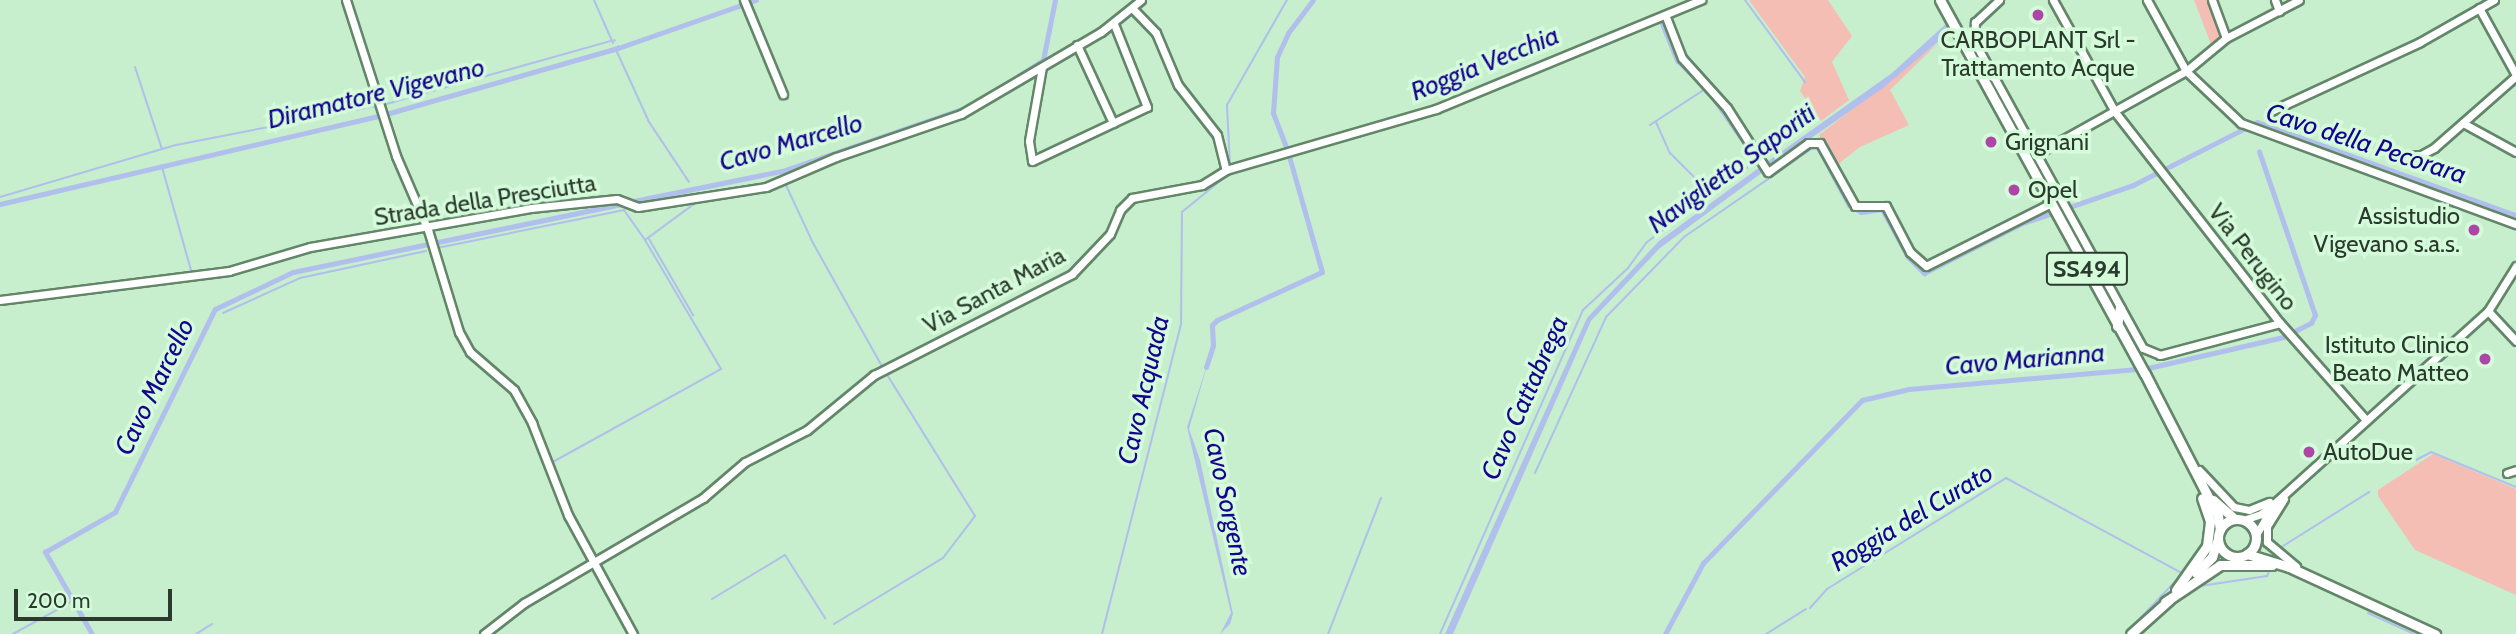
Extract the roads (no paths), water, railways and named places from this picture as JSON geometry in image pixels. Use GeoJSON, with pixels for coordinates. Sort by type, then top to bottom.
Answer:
{"type":"FeatureCollection","features":[{"type":"Feature","properties":{"kind":"main road","name":"SS494"},"geometry":{"type":"LineString","coordinates":[[1940,0],[2058,208],[2117,326],[2176,433],[2218,516],[2222,549],[2236,557]]}},
{"type":"Feature","properties":{"kind":"main road"},"geometry":{"type":"LineString","coordinates":[[1977,69],[1993,76]]}},
{"type":"Feature","properties":{"kind":"main road"},"geometry":{"type":"LineString","coordinates":[[2117,326],[2120,308]]}},
{"type":"Feature","properties":{"kind":"main road"},"geometry":{"type":"LineString","coordinates":[[2165,603],[2202,558],[2211,534],[2207,508],[2176,433]]}},
{"type":"Feature","properties":{"kind":"main road","name":"SS494"},"geometry":{"type":"LineString","coordinates":[[2192,465],[2213,501],[2239,519],[2289,568]]}},
{"type":"Feature","properties":{"kind":"main road"},"geometry":{"type":"LineString","coordinates":[[2131,634],[2212,557],[2219,534],[2239,519]]}},
{"type":"Feature","properties":{"kind":"main road"},"geometry":{"type":"LineString","coordinates":[[2191,579],[2215,561],[2246,554],[2256,538]]}},
{"type":"Feature","properties":{"kind":"main road","name":"SS494"},"geometry":{"type":"LineString","coordinates":[[2246,554],[2289,568],[2435,634]]}},
{"type":"Feature","properties":{"kind":"main road"},"geometry":{"type":"LineString","coordinates":[[2165,603],[2211,569],[2231,564],[2271,565],[2345,593]]}},
{"type":"Feature","properties":{"kind":"street"},"geometry":{"type":"LineString","coordinates":[[346,0],[396,156],[428,230],[458,332],[470,352],[514,390],[594,563],[633,634]]}},
{"type":"Feature","properties":{"kind":"street","name":"Strada della Presciutta"},"geometry":{"type":"LineString","coordinates":[[0,300],[229,271],[310,247],[428,230],[530,208],[617,199],[638,207],[766,187],[836,157],[951,118],[1114,24],[1141,0]]}},
{"type":"Feature","properties":{"kind":"street","name":"Via Santa Maria"},"geometry":{"type":"LineString","coordinates":[[484,634],[499,619],[719,487],[745,462],[807,430],[885,369],[1072,274],[1110,234],[1120,210],[1132,198],[1202,185],[1226,170],[1436,110],[1701,0]]}},
{"type":"Feature","properties":{"kind":"street"},"geometry":{"type":"LineString","coordinates":[[1999,0],[1972,30],[2035,155],[2058,208],[2143,348],[2153,355],[2271,329],[2280,323]]}},
{"type":"Feature","properties":{"kind":"street","name":"Via Perugino"},"geometry":{"type":"LineString","coordinates":[[2053,0],[2115,111],[2280,323],[2366,420]]}},
{"type":"Feature","properties":{"kind":"street"},"geometry":{"type":"LineString","coordinates":[[2147,0],[2186,71],[2241,123],[2516,224]]}},
{"type":"Feature","properties":{"kind":"street"},"geometry":{"type":"LineString","coordinates":[[2212,0],[2226,38]]}},
{"type":"Feature","properties":{"kind":"street"},"geometry":{"type":"LineString","coordinates":[[2275,0],[2279,11]]}},
{"type":"Feature","properties":{"kind":"street"},"geometry":{"type":"LineString","coordinates":[[2035,155],[2186,71],[2226,38],[2300,0]]}},
{"type":"Feature","properties":{"kind":"street"},"geometry":{"type":"LineString","coordinates":[[2271,111],[2420,42],[2482,4],[2494,0]]}},
{"type":"Feature","properties":{"kind":"street"},"geometry":{"type":"LineString","coordinates":[[745,3],[783,94]]}},
{"type":"Feature","properties":{"kind":"street"},"geometry":{"type":"LineString","coordinates":[[2406,156],[2421,155],[2434,148],[2516,75],[2482,4]]}},
{"type":"Feature","properties":{"kind":"street"},"geometry":{"type":"LineString","coordinates":[[1133,9],[1156,33],[1178,85],[1217,135],[1226,170]]}},
{"type":"Feature","properties":{"kind":"street"},"geometry":{"type":"LineString","coordinates":[[1662,18],[1682,58],[1727,108],[1766,169],[1808,143],[1820,143],[1855,206],[1886,206],[1910,252],[1926,266],[2058,208]]}},
{"type":"Feature","properties":{"kind":"street"},"geometry":{"type":"LineString","coordinates":[[1042,67],[1029,141],[1032,162],[1147,107],[1148,102],[1114,24]]}},
{"type":"Feature","properties":{"kind":"street"},"geometry":{"type":"LineString","coordinates":[[1077,45],[1113,123]]}},
{"type":"Feature","properties":{"kind":"street"},"geometry":{"type":"LineString","coordinates":[[2463,123],[2516,152]]}},
{"type":"Feature","properties":{"kind":"street"},"geometry":{"type":"LineString","coordinates":[[2239,519],[2261,514],[2278,500],[2488,311],[2516,266]]}},
{"type":"Feature","properties":{"kind":"street"},"geometry":{"type":"LineString","coordinates":[[2488,311],[2516,341]]}},
{"type":"Feature","properties":{"kind":"street"},"geometry":{"type":"LineString","coordinates":[[2176,433],[2208,484],[2234,507],[2262,506],[2293,486]]}},
{"type":"Feature","properties":{"kind":"street"},"geometry":{"type":"LineString","coordinates":[[2507,473],[2516,470]]}},
{"type":"Feature","properties":{"kind":"street"},"geometry":{"type":"LineString","coordinates":[[2293,486],[2270,518],[2267,542],[2278,555],[2345,593]]}},
{"type":"Feature","properties":{"kind":"street"},"geometry":{"type":"LineString","coordinates":[[2256,538],[2278,500]]}},
{"type":"Feature","properties":{"kind":"water"},"geometry":{"type":"Polygon","coordinates":[[[1948,22],[1952,30],[1883,88],[1767,169],[1764,164],[1892,73],[1948,22]]]}},
{"type":"Feature","properties":{"kind":"water"},"geometry":{"type":"Polygon","coordinates":[[[1760,167],[1763,172],[1660,248],[1591,321],[1453,634],[1445,634],[1587,318],[1659,241],[1760,167]]]}},
{"type":"Feature","properties":{"kind":"water"},"geometry":{"type":"Polygon","coordinates":[[[1208,362],[1189,429],[1200,460],[1233,614],[1230,624],[1220,634],[1231,613],[1187,427],[1208,362]]]}},
{"type":"Feature","properties":{"kind":"waterway"},"geometry":{"type":"LineString","coordinates":[[594,0],[613,43]]}},
{"type":"Feature","properties":{"kind":"waterway","name":"Diramatore Vigevano"},"geometry":{"type":"LineString","coordinates":[[0,204],[386,114],[618,48],[756,0]]}},
{"type":"Feature","properties":{"kind":"waterway","name":"Cavo Marcello"},"geometry":{"type":"LineString","coordinates":[[1006,84],[1043,60],[1055,0]]}},
{"type":"Feature","properties":{"kind":"waterway","name":"Cavo Acquada"},"geometry":{"type":"LineString","coordinates":[[1230,165],[1227,105],[1287,0]]}},
{"type":"Feature","properties":{"kind":"waterway","name":"Cavo Sorgente"},"geometry":{"type":"LineString","coordinates":[[1288,152],[1273,113],[1277,57],[1288,33],[1313,0]]}},
{"type":"Feature","properties":{"kind":"waterway"},"geometry":{"type":"LineString","coordinates":[[1745,0],[1805,82]]}},
{"type":"Feature","properties":{"kind":"waterway","name":"Cavo della Pecorara"},"geometry":{"type":"LineString","coordinates":[[1659,16],[1677,60],[1698,81]]}},
{"type":"Feature","properties":{"kind":"waterway"},"geometry":{"type":"LineString","coordinates":[[383,105],[610,41]]}},
{"type":"Feature","properties":{"kind":"waterway"},"geometry":{"type":"LineString","coordinates":[[617,52],[649,122],[689,182]]}},
{"type":"Feature","properties":{"kind":"waterway"},"geometry":{"type":"LineString","coordinates":[[135,67],[162,149]]}},
{"type":"Feature","properties":{"kind":"waterway"},"geometry":{"type":"LineString","coordinates":[[1650,125],[1705,89]]}},
{"type":"Feature","properties":{"kind":"waterway","name":"Cavo della Pecorara"},"geometry":{"type":"LineString","coordinates":[[1712,96],[1762,168]]}},
{"type":"Feature","properties":{"kind":"waterway"},"geometry":{"type":"LineString","coordinates":[[0,197],[176,145],[377,106]]}},
{"type":"Feature","properties":{"kind":"waterway","name":"Cavo Marcello"},"geometry":{"type":"LineString","coordinates":[[629,202],[782,171],[962,109]]}},
{"type":"Feature","properties":{"kind":"waterway","name":"Naviglietto Saporiti"},"geometry":{"type":"LineString","coordinates":[[1656,122],[1670,153],[1709,192]]}},
{"type":"Feature","properties":{"kind":"waterway","name":"Cavo della Pecorara"},"geometry":{"type":"LineString","coordinates":[[1769,176],[1810,147],[1818,147],[1849,205],[1861,212],[1882,209],[1908,257],[1924,273],[2020,224],[2133,185],[2257,122],[2516,215]]}},
{"type":"Feature","properties":{"kind":"waterway","name":"Cavo Marianna"},"geometry":{"type":"LineString","coordinates":[[1665,634],[1703,563],[1862,400],[1909,389],[2148,368],[2283,337],[2311,323],[2315,315],[2259,151]]}},
{"type":"Feature","properties":{"kind":"waterway","name":"Cavo Sorgente"},"geometry":{"type":"LineString","coordinates":[[1206,367],[1213,345],[1212,325],[1217,320],[1322,272],[1289,156]]}},
{"type":"Feature","properties":{"kind":"waterway","name":"Cavo Cattabrega"},"geometry":{"type":"LineString","coordinates":[[1440,634],[1583,310],[1628,268],[1647,242],[1756,161]]}},
{"type":"Feature","properties":{"kind":"waterway"},"geometry":{"type":"LineString","coordinates":[[162,167],[192,274]]}},
{"type":"Feature","properties":{"kind":"waterway","name":"Cavo Acquada"},"geometry":{"type":"LineString","coordinates":[[1102,634],[1181,324],[1182,212],[1231,172]]}},
{"type":"Feature","properties":{"kind":"waterway","name":"Naviglietto Saporiti"},"geometry":{"type":"LineString","coordinates":[[1535,473],[1606,317],[1684,237],[1771,177]]}},
{"type":"Feature","properties":{"kind":"waterway"},"geometry":{"type":"LineString","coordinates":[[785,183],[813,243],[883,368]]}},
{"type":"Feature","properties":{"kind":"waterway","name":"Cavo Marcello"},"geometry":{"type":"LineString","coordinates":[[92,634],[45,552],[115,512],[215,309],[293,272],[621,204]]}},
{"type":"Feature","properties":{"kind":"waterway"},"geometry":{"type":"LineString","coordinates":[[551,463],[721,369],[645,240],[694,204]]}},
{"type":"Feature","properties":{"kind":"waterway"},"geometry":{"type":"LineString","coordinates":[[437,248],[624,210],[644,239]]}},
{"type":"Feature","properties":{"kind":"waterway"},"geometry":{"type":"LineString","coordinates":[[649,239],[693,315]]}},
{"type":"Feature","properties":{"kind":"waterway"},"geometry":{"type":"LineString","coordinates":[[223,313],[300,278],[426,251]]}},
{"type":"Feature","properties":{"kind":"waterway"},"geometry":{"type":"LineString","coordinates":[[834,624],[943,558],[975,516],[886,373]]}},
{"type":"Feature","properties":{"kind":"waterway","name":"Roggia del Curato"},"geometry":{"type":"LineString","coordinates":[[2416,460],[2431,452],[2516,487]]}},
{"type":"Feature","properties":{"kind":"waterway","name":"Roggia del Curato"},"geometry":{"type":"LineString","coordinates":[[1810,608],[1827,589],[2006,478],[2182,573]]}},
{"type":"Feature","properties":{"kind":"waterway","name":"Roggia del Curato"},"geometry":{"type":"LineString","coordinates":[[2283,546],[2369,492]]}},
{"type":"Feature","properties":{"kind":"waterway"},"geometry":{"type":"LineString","coordinates":[[556,495],[589,562]]}},
{"type":"Feature","properties":{"kind":"waterway"},"geometry":{"type":"LineString","coordinates":[[1328,634],[1381,498]]}},
{"type":"Feature","properties":{"kind":"waterway"},"geometry":{"type":"LineString","coordinates":[[712,599],[785,555],[825,618]]}},
{"type":"Feature","properties":{"kind":"waterway","name":"Roggia del Curato"},"geometry":{"type":"LineString","coordinates":[[2200,586],[2267,576],[2269,572]]}},
{"type":"Feature","properties":{"kind":"waterway"},"geometry":{"type":"LineString","coordinates":[[2131,628],[2182,574]]}},
{"type":"Feature","properties":{"kind":"waterway","name":"Cavo Marcello"},"geometry":{"type":"LineString","coordinates":[[68,603],[73,601]]}},
{"type":"Feature","properties":{"kind":"waterway"},"geometry":{"type":"LineString","coordinates":[[13,634],[64,606]]}},
{"type":"Feature","properties":{"kind":"waterway"},"geometry":{"type":"LineString","coordinates":[[487,627],[513,607]]}},
{"type":"Feature","properties":{"kind":"waterway","name":"Roggia del Curato"},"geometry":{"type":"LineString","coordinates":[[1766,634],[1806,609]]}},
{"type":"Feature","properties":{"kind":"waterway"},"geometry":{"type":"LineString","coordinates":[[2368,613],[2414,634]]}},
{"type":"Feature","properties":{"kind":"waterway"},"geometry":{"type":"LineString","coordinates":[[196,634],[212,624]]}},
{"type":"Feature","properties":{"kind":"place","name":"CARBOPLANT Srl - Trattamento Acque"},"geometry":{"type":"Point","coordinates":[2038,15]}},
{"type":"Feature","properties":{"kind":"place","name":"Grignani"},"geometry":{"type":"Point","coordinates":[1991,142]}},
{"type":"Feature","properties":{"kind":"place","name":"Opel"},"geometry":{"type":"Point","coordinates":[2014,190]}},
{"type":"Feature","properties":{"kind":"place","name":"Assistudio Vigevano s.a.s."},"geometry":{"type":"Point","coordinates":[2474,230]}},
{"type":"Feature","properties":{"kind":"place","name":"Istituto Clinico Beato Matteo"},"geometry":{"type":"Point","coordinates":[2485,359]}},
{"type":"Feature","properties":{"kind":"place","name":"AutoDue"},"geometry":{"type":"Point","coordinates":[2309,452]}},
{"type":"Feature","properties":{"kind":"water label","name":"Roggia Vecchia"},"geometry":{"type":"Point","coordinates":[1485,64]}}]}
